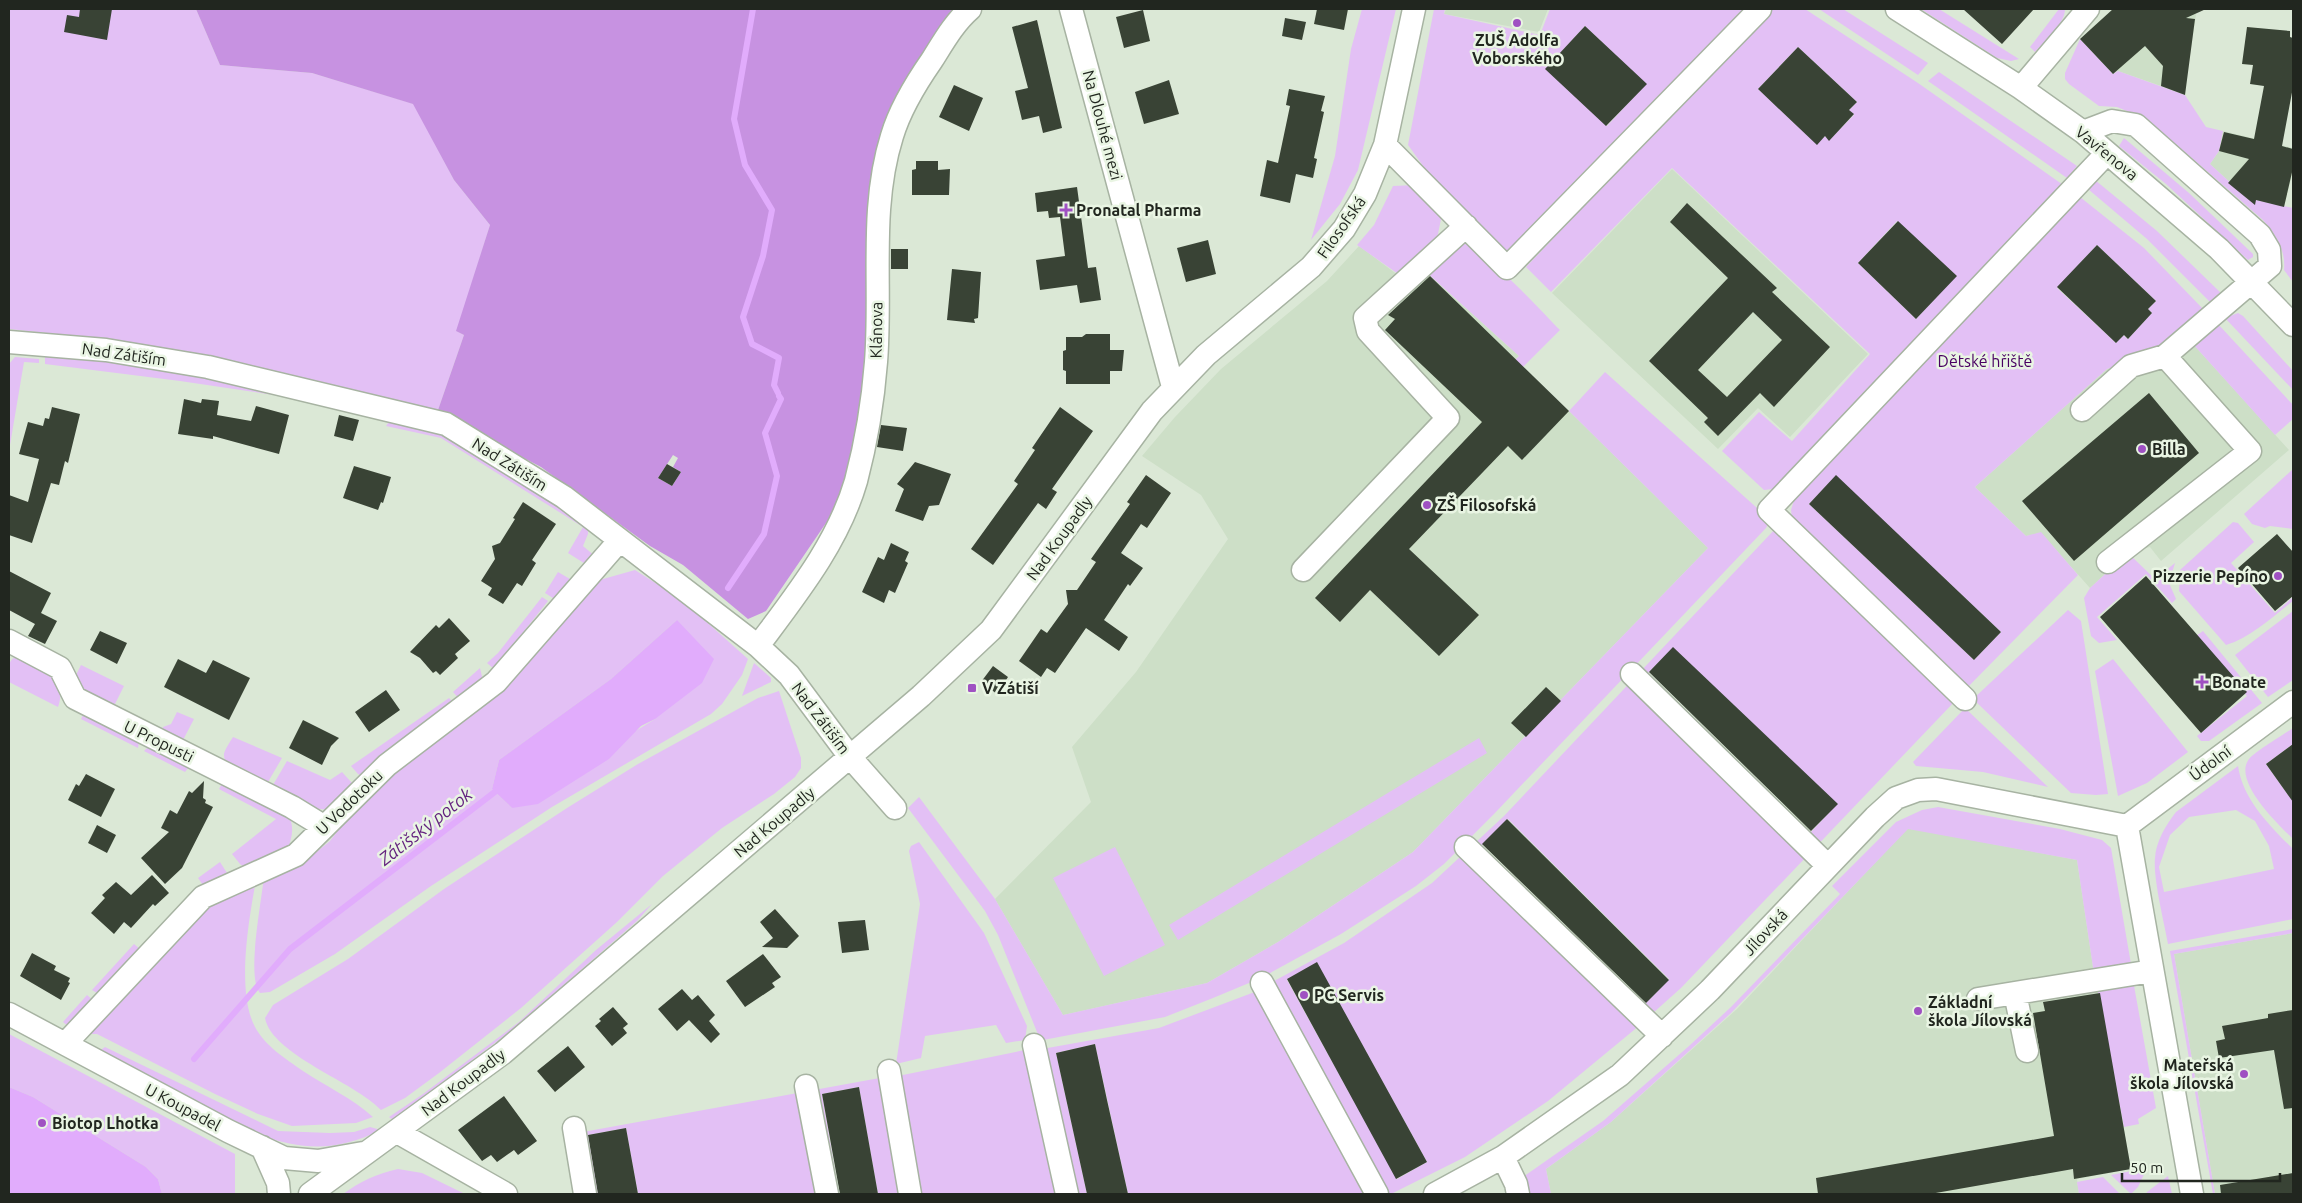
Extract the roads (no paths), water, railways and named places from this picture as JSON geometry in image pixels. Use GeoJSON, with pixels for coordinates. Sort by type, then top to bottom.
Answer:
{"type":"FeatureCollection","features":[{"type":"Feature","properties":{"kind":"street","name":"Klánova"},"geometry":{"type":"LineString","coordinates":[[758,646],[805,583],[834,536],[855,482],[867,429],[876,362],[880,188],[892,136],[912,90],[957,21],[970,9]]}},
{"type":"Feature","properties":{"kind":"street","name":"Na Dlouhé mezi"},"geometry":{"type":"LineString","coordinates":[[1071,9],[1173,387]]}},
{"type":"Feature","properties":{"kind":"street","name":"Filosofská"},"geometry":{"type":"LineString","coordinates":[[1173,387],[1206,355],[1292,285],[1330,248],[1365,194],[1385,145],[1414,9]]}},
{"type":"Feature","properties":{"kind":"street"},"geometry":{"type":"LineString","coordinates":[[1385,145],[1507,268],[1760,9]]}},
{"type":"Feature","properties":{"kind":"street","name":"Vavřenova"},"geometry":{"type":"LineString","coordinates":[[1898,9],[2021,88],[2083,132],[2198,230],[2293,325]]}},
{"type":"Feature","properties":{"kind":"street"},"geometry":{"type":"LineString","coordinates":[[2021,88],[2088,9]]}},
{"type":"Feature","properties":{"kind":"street"},"geometry":{"type":"LineString","coordinates":[[2082,410],[2131,366],[2165,356],[2270,266],[2269,250],[2260,235],[2136,125],[2112,121],[2083,132]]}},
{"type":"Feature","properties":{"kind":"street"},"geometry":{"type":"LineString","coordinates":[[1964,699],[1769,510],[2107,153]]}},
{"type":"Feature","properties":{"kind":"street"},"geometry":{"type":"LineString","coordinates":[[1303,570],[1448,418],[1368,332],[1365,318],[1466,226]]}},
{"type":"Feature","properties":{"kind":"street","name":"Nad Zátiším"},"geometry":{"type":"LineString","coordinates":[[9,342],[106,350],[208,368],[446,424],[564,497],[758,646],[789,675],[850,757],[895,808]]}},
{"type":"Feature","properties":{"kind":"street"},"geometry":{"type":"LineString","coordinates":[[2108,562],[2250,452],[2165,356]]}},
{"type":"Feature","properties":{"kind":"street","name":"Nad Koupadly"},"geometry":{"type":"LineString","coordinates":[[310,1194],[503,1053],[969,653],[991,630],[1152,411],[1173,387]]}},
{"type":"Feature","properties":{"kind":"street","name":"U Vodotoku"},"geometry":{"type":"LineString","coordinates":[[66,1044],[203,897],[296,855],[324,826],[348,806],[387,765],[496,682],[620,540]]}},
{"type":"Feature","properties":{"kind":"street","name":"U Propusti"},"geometry":{"type":"LineString","coordinates":[[9,641],[60,668],[75,698],[284,803],[324,826]]}},
{"type":"Feature","properties":{"kind":"street"},"geometry":{"type":"LineString","coordinates":[[1632,674],[1828,866]]}},
{"type":"Feature","properties":{"kind":"street","name":"Údolní"},"geometry":{"type":"LineString","coordinates":[[2127,826],[2293,702]]}},
{"type":"Feature","properties":{"kind":"street","name":"Jílovská"},"geometry":{"type":"LineString","coordinates":[[1435,1194],[1504,1157],[1620,1075],[1710,990],[1875,817],[1896,798],[1918,790],[1936,789],[2127,826]]}},
{"type":"Feature","properties":{"kind":"street"},"geometry":{"type":"LineString","coordinates":[[2127,826],[2192,1194]]}},
{"type":"Feature","properties":{"kind":"street"},"geometry":{"type":"LineString","coordinates":[[1466,847],[1662,1036]]}},
{"type":"Feature","properties":{"kind":"street"},"geometry":{"type":"LineString","coordinates":[[1978,999],[2152,971]]}},
{"type":"Feature","properties":{"kind":"street"},"geometry":{"type":"LineString","coordinates":[[1262,983],[1377,1194]]}},
{"type":"Feature","properties":{"kind":"street"},"geometry":{"type":"LineString","coordinates":[[2015,993],[2027,1051]]}},
{"type":"Feature","properties":{"kind":"street","name":"U Koupadel"},"geometry":{"type":"LineString","coordinates":[[9,1014],[284,1158],[318,1161],[369,1152]]}},
{"type":"Feature","properties":{"kind":"street"},"geometry":{"type":"LineString","coordinates":[[1034,1045],[1067,1194]]}},
{"type":"Feature","properties":{"kind":"street"},"geometry":{"type":"LineString","coordinates":[[890,1071],[910,1194]]}},
{"type":"Feature","properties":{"kind":"street"},"geometry":{"type":"LineString","coordinates":[[806,1086],[827,1194]]}},
{"type":"Feature","properties":{"kind":"street"},"geometry":{"type":"LineString","coordinates":[[574,1128],[584,1194]]}},
{"type":"Feature","properties":{"kind":"street"},"geometry":{"type":"LineString","coordinates":[[397,1132],[506,1194]]}},
{"type":"Feature","properties":{"kind":"street"},"geometry":{"type":"LineString","coordinates":[[262,1148],[278,1183],[279,1194]]}},
{"type":"Feature","properties":{"kind":"street"},"geometry":{"type":"LineString","coordinates":[[1504,1157],[1516,1184],[1518,1194]]}},
{"type":"Feature","properties":{"kind":"waterway","name":"Zátišský potok"},"geometry":{"type":"LineString","coordinates":[[753,9],[734,119],[745,165],[772,210],[763,256],[743,317],[752,344],[779,358],[774,385],[778,393]]}},
{"type":"Feature","properties":{"kind":"waterway","name":"Zátišský potok"},"geometry":{"type":"LineString","coordinates":[[728,588],[764,534],[777,476],[765,433],[781,399],[779,396]]}},
{"type":"Feature","properties":{"kind":"waterway","name":"Zátišský potok"},"geometry":{"type":"LineString","coordinates":[[194,1059],[290,949],[500,788]]}},
{"type":"Feature","properties":{"kind":"place","name":"ZUŠ Adolfa Voborského"},"geometry":{"type":"Point","coordinates":[1517,23]}},
{"type":"Feature","properties":{"kind":"place","name":"Pronatal Pharma"},"geometry":{"type":"Point","coordinates":[1066,210]}},
{"type":"Feature","properties":{"kind":"place","name":"Billa"},"geometry":{"type":"Point","coordinates":[2142,449]}},
{"type":"Feature","properties":{"kind":"place","name":"ZŠ Filosofská"},"geometry":{"type":"Point","coordinates":[1427,505]}},
{"type":"Feature","properties":{"kind":"place","name":"Pizzerie Pepíno"},"geometry":{"type":"Point","coordinates":[2278,576]}},
{"type":"Feature","properties":{"kind":"place","name":"Bonate"},"geometry":{"type":"Point","coordinates":[2202,682]}},
{"type":"Feature","properties":{"kind":"place","name":"V Zátiší"},"geometry":{"type":"Point","coordinates":[972,688]}},
{"type":"Feature","properties":{"kind":"place","name":"PC Servis"},"geometry":{"type":"Point","coordinates":[1304,995]}},
{"type":"Feature","properties":{"kind":"place","name":"Základní škola Jílovská"},"geometry":{"type":"Point","coordinates":[1918,1011]}},
{"type":"Feature","properties":{"kind":"place","name":"Mateřská škola Jílovská"},"geometry":{"type":"Point","coordinates":[2244,1074]}},
{"type":"Feature","properties":{"kind":"place","name":"Biotop Lhotka"},"geometry":{"type":"Point","coordinates":[42,1123]}},
{"type":"Feature","properties":{"kind":"park label","name":"Dětské hřiště"},"geometry":{"type":"Point","coordinates":[1985,361]}}]}
